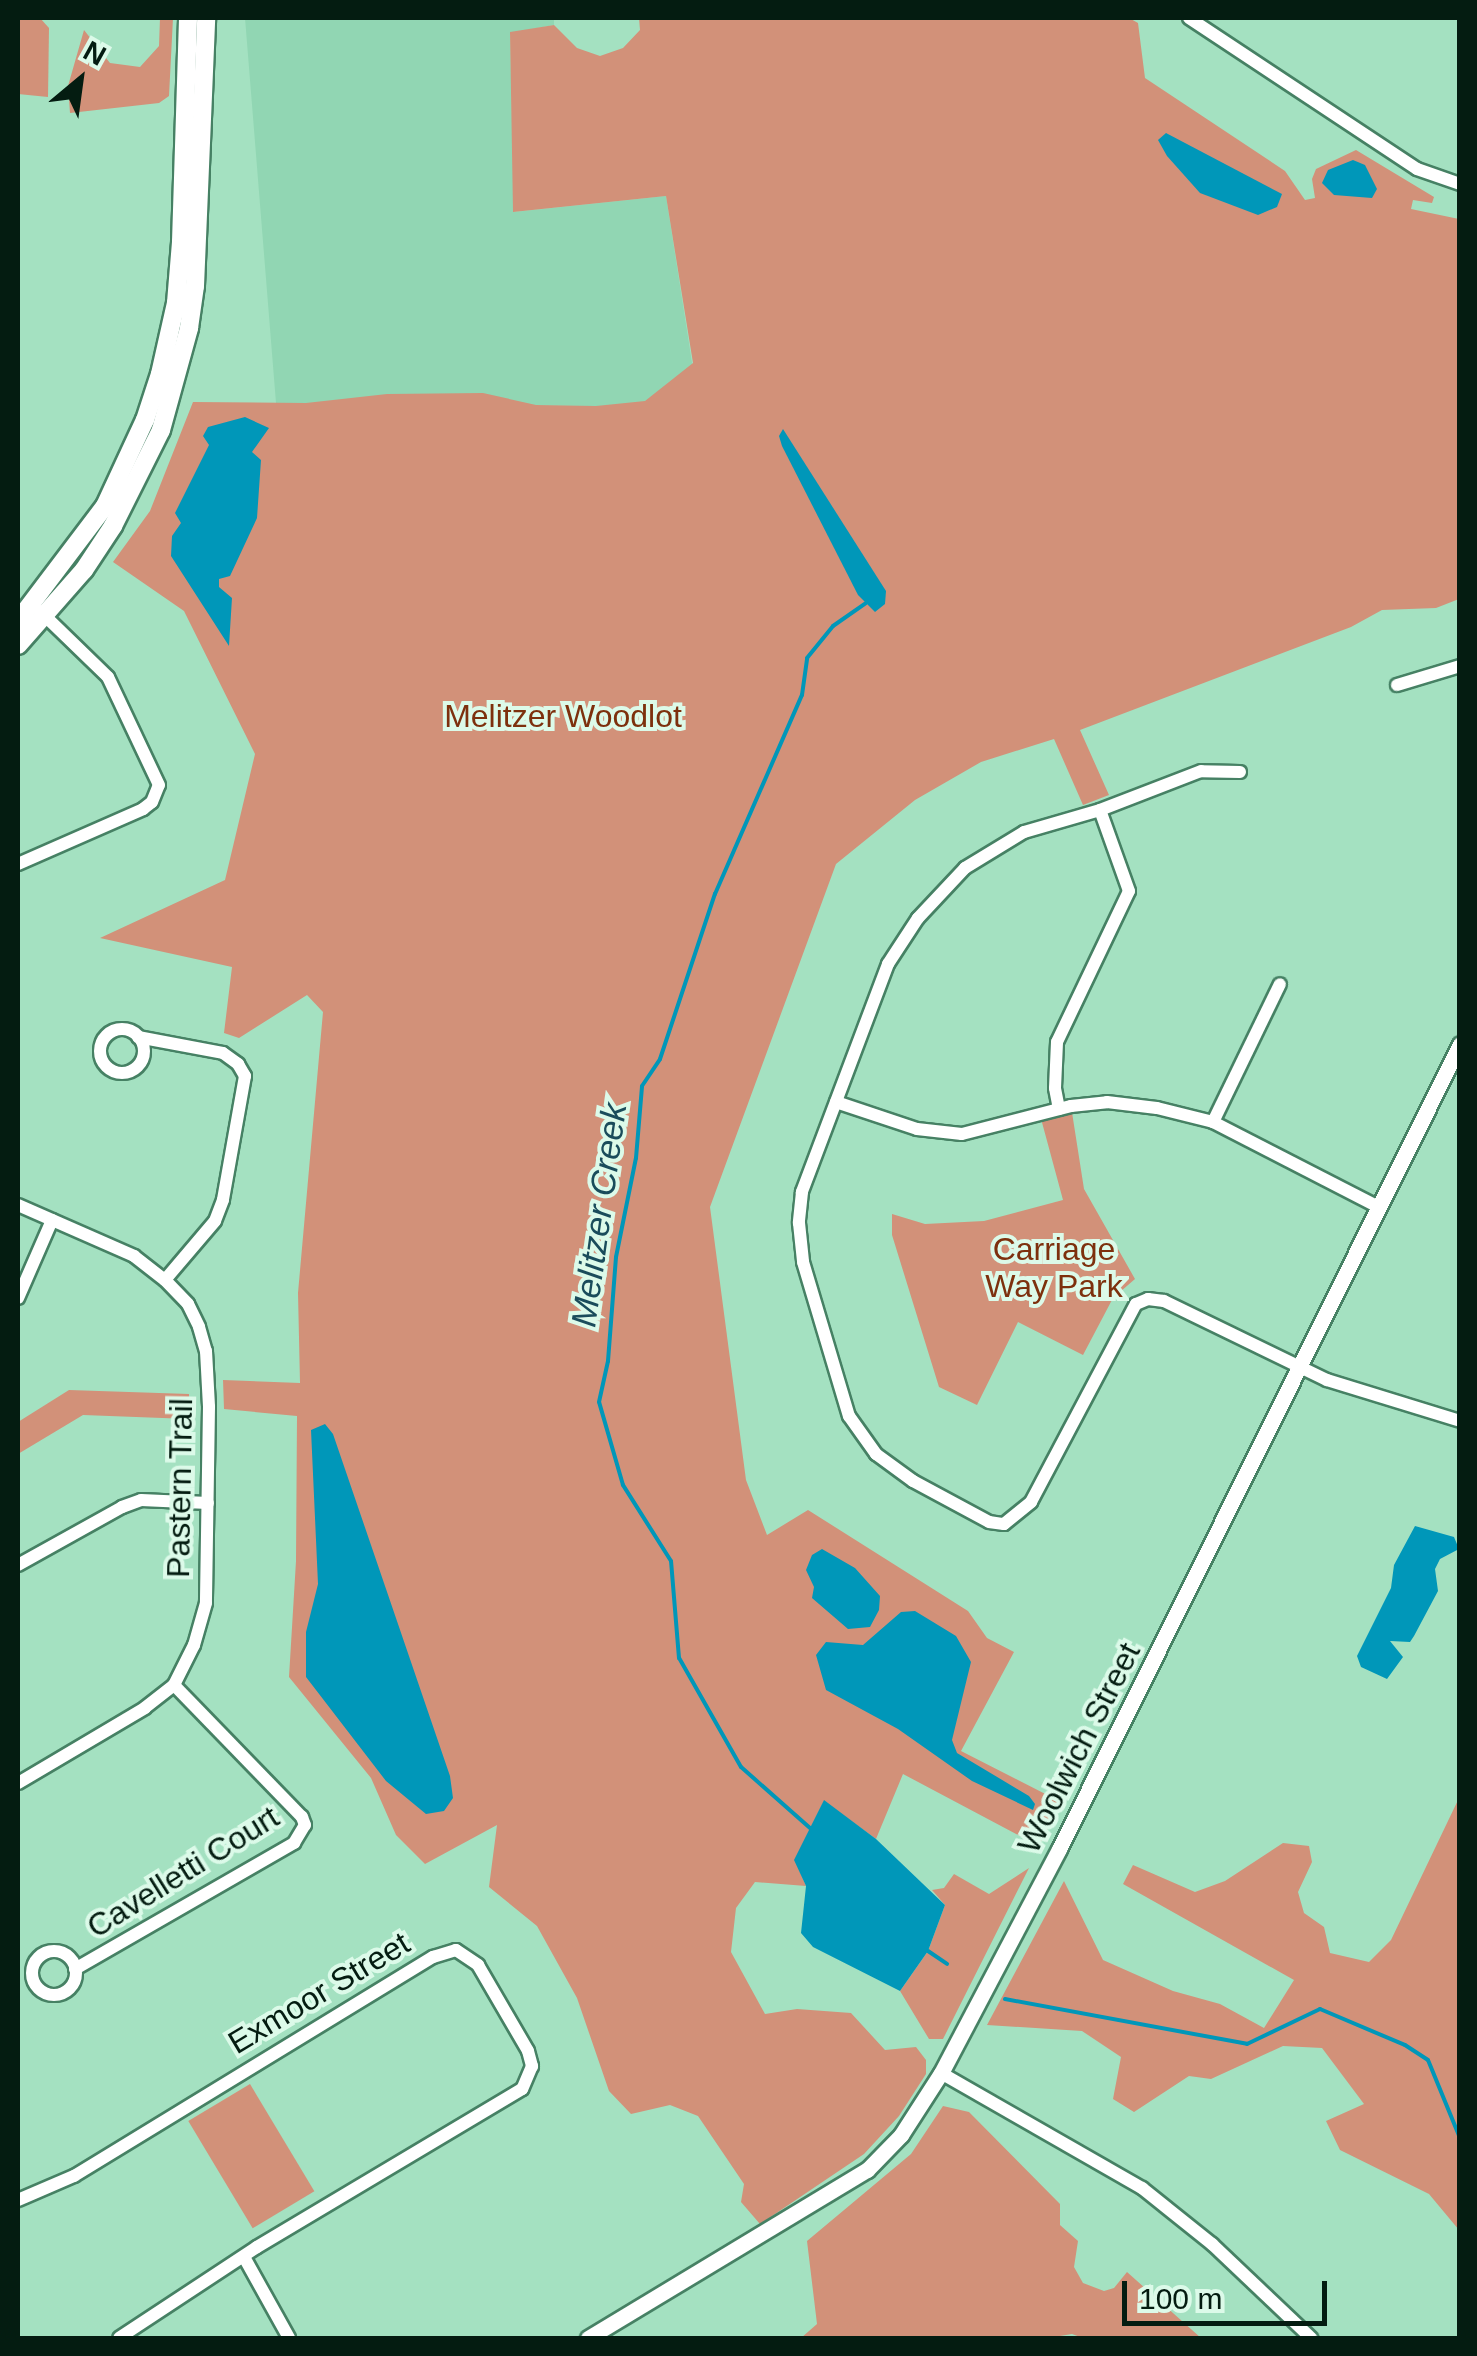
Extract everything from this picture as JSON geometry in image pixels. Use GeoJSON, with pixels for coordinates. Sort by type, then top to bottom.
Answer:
{"type":"FeatureCollection","features":[{"type":"Feature","properties":{"kind":"main road"},"geometry":{"type":"LineString","coordinates":[[18,645],[105,506],[145,420],[160,374],[176,303],[181,242],[188,18]]}},
{"type":"Feature","properties":{"kind":"main road"},"geometry":{"type":"LineString","coordinates":[[18,621],[40,610],[84,570],[137,482],[161,430],[190,328],[200,210],[206,18]]}},
{"type":"Feature","properties":{"kind":"street"},"geometry":{"type":"LineString","coordinates":[[1189,18],[1416,169],[1460,184]]}},
{"type":"Feature","properties":{"kind":"street"},"geometry":{"type":"LineString","coordinates":[[18,864],[142,809],[152,802],[158,785],[108,678],[40,610]]}},
{"type":"Feature","properties":{"kind":"street"},"geometry":{"type":"LineString","coordinates":[[1397,685],[1460,666]]}},
{"type":"Feature","properties":{"kind":"street"},"geometry":{"type":"LineString","coordinates":[[1240,772],[1201,770],[1100,810],[1024,832],[965,868],[918,918],[888,964],[802,1192],[798,1223],[803,1262],[849,1416],[876,1454],[912,1482],[989,1522],[1004,1524],[1020,1516],[1136,1304],[1148,1299],[1164,1300],[1302,1369],[1460,1421]]}},
{"type":"Feature","properties":{"kind":"street"},"geometry":{"type":"LineString","coordinates":[[1059,1109],[1055,1088],[1057,1042],[1129,892],[1100,810]]}},
{"type":"Feature","properties":{"kind":"street"},"geometry":{"type":"LineString","coordinates":[[1213,1122],[1280,984]]}},
{"type":"Feature","properties":{"kind":"street"},"geometry":{"type":"LineString","coordinates":[[138,1037],[223,1053],[238,1064],[244,1076],[215,1221],[165,1280]]}},
{"type":"Feature","properties":{"kind":"street","name":"Woolwich Street"},"geometry":{"type":"LineString","coordinates":[[588,2338],[868,2170],[901,2135],[941,2073],[1302,1369],[1460,1044]]}},
{"type":"Feature","properties":{"kind":"street"},"geometry":{"type":"LineString","coordinates":[[836,1102],[918,1130],[962,1134],[1059,1109],[1107,1102],[1156,1108],[1213,1122],[1380,1208]]}},
{"type":"Feature","properties":{"kind":"street","name":"Pastern Trail"},"geometry":{"type":"LineString","coordinates":[[18,1205],[134,1256],[188,1304],[206,1350],[208,1503],[206,1603],[194,1645],[174,1685],[145,1708],[18,1783]]}},
{"type":"Feature","properties":{"kind":"street"},"geometry":{"type":"LineString","coordinates":[[18,1298],[52,1220]]}},
{"type":"Feature","properties":{"kind":"street"},"geometry":{"type":"LineString","coordinates":[[18,1565],[122,1506],[141,1500],[208,1503]]}},
{"type":"Feature","properties":{"kind":"street","name":"Cavelletti Court"},"geometry":{"type":"LineString","coordinates":[[75,1969],[294,1843],[305,1826],[302,1816],[174,1685]]}},
{"type":"Feature","properties":{"kind":"street","name":"Exmoor Street"},"geometry":{"type":"LineString","coordinates":[[18,2200],[74,2176],[433,1958],[456,1950],[468,1954],[528,2052],[532,2066],[522,2089],[244,2257]]}},
{"type":"Feature","properties":{"kind":"street"},"geometry":{"type":"LineString","coordinates":[[941,2073],[1142,2188],[1212,2244],[1311,2338]]}},
{"type":"Feature","properties":{"kind":"street"},"geometry":{"type":"LineString","coordinates":[[118,2338],[244,2257],[288,2338]]}},
{"type":"Feature","properties":{"kind":"shaded area"},"geometry":{"type":"Polygon","coordinates":[[[245,18],[554,18],[554,25],[510,33],[514,212],[666,196],[699,407],[276,403],[245,18]]]}},
{"type":"Feature","properties":{"kind":"green space"},"geometry":{"type":"Polygon","coordinates":[[[18,18],[40,18],[49,28],[48,97],[18,94],[18,18]]]}},
{"type":"Feature","properties":{"kind":"green space"},"geometry":{"type":"Polygon","coordinates":[[[160,18],[173,18],[169,96],[159,103],[70,113],[68,86],[84,30],[110,63],[140,67],[159,46],[160,18]]]}},
{"type":"Feature","properties":{"kind":"green space","name":"Melitzer Woodlot"},"geometry":{"type":"Polygon","coordinates":[[[639,18],[1129,18],[1138,23],[1145,78],[1285,171],[1305,200],[1315,198],[1312,179],[1316,169],[1356,150],[1434,197],[1432,203],[1413,200],[1411,209],[1459,219],[1459,599],[1436,608],[1382,610],[1351,627],[1080,730],[1109,795],[1083,805],[1054,739],[981,762],[915,800],[836,864],[710,1207],[746,1480],[767,1535],[808,1510],[968,1611],[987,1638],[1014,1652],[961,1751],[1061,1802],[1039,1846],[903,1774],[876,1839],[824,1801],[795,1860],[806,1886],[755,1882],[736,1908],[731,1952],[765,2014],[797,2009],[851,2013],[885,2050],[916,2047],[926,2060],[926,2074],[899,2116],[864,2154],[760,2224],[741,2202],[744,2184],[698,2116],[670,2105],[631,2114],[609,2091],[577,1998],[537,1926],[489,1887],[497,1825],[425,1864],[396,1835],[371,1778],[289,1677],[296,1561],[297,1416],[224,1409],[223,1380],[300,1383],[298,1293],[323,1012],[307,995],[239,1038],[224,1033],[232,967],[100,938],[225,880],[255,754],[184,611],[113,562],[150,511],[193,402],[306,403],[387,394],[483,393],[536,405],[596,406],[645,401],[693,363],[666,196],[513,212],[510,32],[554,25],[577,48],[600,56],[623,48],[640,30],[639,18]]]}},
{"type":"Feature","properties":{"kind":"green space","name":"Carriage Way Park"},"geometry":{"type":"Polygon","coordinates":[[[1071,1106],[1084,1189],[1135,1279],[1113,1298],[1083,1355],[1018,1322],[977,1405],[939,1387],[892,1235],[892,1214],[925,1224],[984,1221],[1063,1200],[1040,1115],[1071,1106]]]}},
{"type":"Feature","properties":{"kind":"green space"},"geometry":{"type":"Polygon","coordinates":[[[69,1390],[189,1394],[189,1419],[83,1415],[18,1454],[18,1422],[69,1390]]]}},
{"type":"Feature","properties":{"kind":"green space"},"geometry":{"type":"Polygon","coordinates":[[[1459,1798],[1459,2230],[1429,2194],[1340,2150],[1326,2121],[1364,2104],[1322,2048],[1283,2046],[1211,2079],[1189,2076],[1134,2112],[1113,2099],[1121,2057],[1082,2031],[987,2025],[1064,1881],[1103,1960],[1173,1991],[1220,2004],[1264,2028],[1294,1980],[1123,1884],[1133,1865],[1195,1892],[1225,1881],[1283,1843],[1309,1846],[1312,1862],[1298,1892],[1304,1913],[1324,1927],[1330,1953],[1369,1962],[1391,1940],[1459,1798]]]}},
{"type":"Feature","properties":{"kind":"green space"},"geometry":{"type":"Polygon","coordinates":[[[1029,1868],[943,2039],[929,2039],[900,1991],[928,1951],[945,1905],[932,1890],[944,1888],[954,1874],[989,1894],[1029,1868]]]}},
{"type":"Feature","properties":{"kind":"green space"},"geometry":{"type":"Polygon","coordinates":[[[250,2084],[314,2191],[253,2228],[188,2121],[250,2084]]]}},
{"type":"Feature","properties":{"kind":"green space"},"geometry":{"type":"Polygon","coordinates":[[[943,2106],[969,2112],[1060,2204],[1060,2225],[1078,2241],[1074,2267],[1083,2283],[1104,2291],[1114,2288],[1127,2272],[1201,2338],[1083,2338],[1072,2334],[1048,2338],[801,2338],[817,2324],[807,2241],[911,2154],[943,2106]]]}},
{"type":"Feature","properties":{"kind":"water"},"geometry":{"type":"Polygon","coordinates":[[[1166,133],[1282,194],[1277,207],[1258,215],[1200,193],[1167,156],[1158,140],[1166,133]]]}},
{"type":"Feature","properties":{"kind":"water"},"geometry":{"type":"Polygon","coordinates":[[[1353,160],[1365,165],[1377,189],[1372,198],[1334,195],[1322,183],[1328,170],[1353,160]]]}},
{"type":"Feature","properties":{"kind":"water"},"geometry":{"type":"Polygon","coordinates":[[[245,417],[269,428],[252,452],[261,460],[257,518],[230,576],[219,579],[219,587],[232,598],[229,646],[171,556],[172,536],[181,523],[175,513],[209,445],[203,436],[208,427],[245,417]]]}},
{"type":"Feature","properties":{"kind":"water"},"geometry":{"type":"Polygon","coordinates":[[[783,429],[886,591],[885,604],[875,612],[858,595],[782,446],[779,436],[783,429]]]}},
{"type":"Feature","properties":{"kind":"water"},"geometry":{"type":"Polygon","coordinates":[[[325,1424],[333,1434],[450,1776],[453,1798],[444,1811],[426,1814],[386,1781],[306,1677],[306,1632],[318,1584],[311,1430],[325,1424]]]}},
{"type":"Feature","properties":{"kind":"water"},"geometry":{"type":"Polygon","coordinates":[[[1415,1526],[1454,1537],[1459,1549],[1440,1559],[1435,1569],[1438,1591],[1410,1642],[1390,1641],[1403,1657],[1387,1679],[1361,1667],[1357,1656],[1391,1588],[1394,1565],[1415,1526]]]}},
{"type":"Feature","properties":{"kind":"water"},"geometry":{"type":"Polygon","coordinates":[[[822,1549],[855,1568],[880,1596],[879,1610],[870,1627],[848,1629],[812,1598],[814,1587],[806,1570],[812,1555],[822,1549]]]}},
{"type":"Feature","properties":{"kind":"water"},"geometry":{"type":"Polygon","coordinates":[[[915,1611],[956,1636],[971,1662],[952,1740],[957,1753],[1029,1796],[1035,1804],[1033,1810],[972,1781],[898,1729],[826,1690],[816,1655],[826,1642],[863,1645],[901,1612],[915,1611]]]}},
{"type":"Feature","properties":{"kind":"water"},"geometry":{"type":"Polygon","coordinates":[[[824,1800],[876,1839],[945,1905],[928,1951],[900,1991],[813,1947],[801,1933],[806,1886],[794,1860],[824,1800]]]}},
{"type":"Feature","properties":{"kind":"waterway","name":"Melitzer Creek"},"geometry":{"type":"LineString","coordinates":[[810,1828],[741,1767],[679,1658],[671,1561],[623,1485],[599,1402],[608,1361],[616,1257],[636,1158],[642,1086],[660,1059],[715,894],[802,695],[807,658],[833,626],[866,603]]}},
{"type":"Feature","properties":{"kind":"waterway"},"geometry":{"type":"LineString","coordinates":[[928,1951],[947,1964]]}},
{"type":"Feature","properties":{"kind":"waterway","name":"Melitzer Creek"},"geometry":{"type":"LineString","coordinates":[[1005,1999],[1247,2044],[1320,2009],[1405,2045],[1428,2060],[1460,2138]]}}]}
